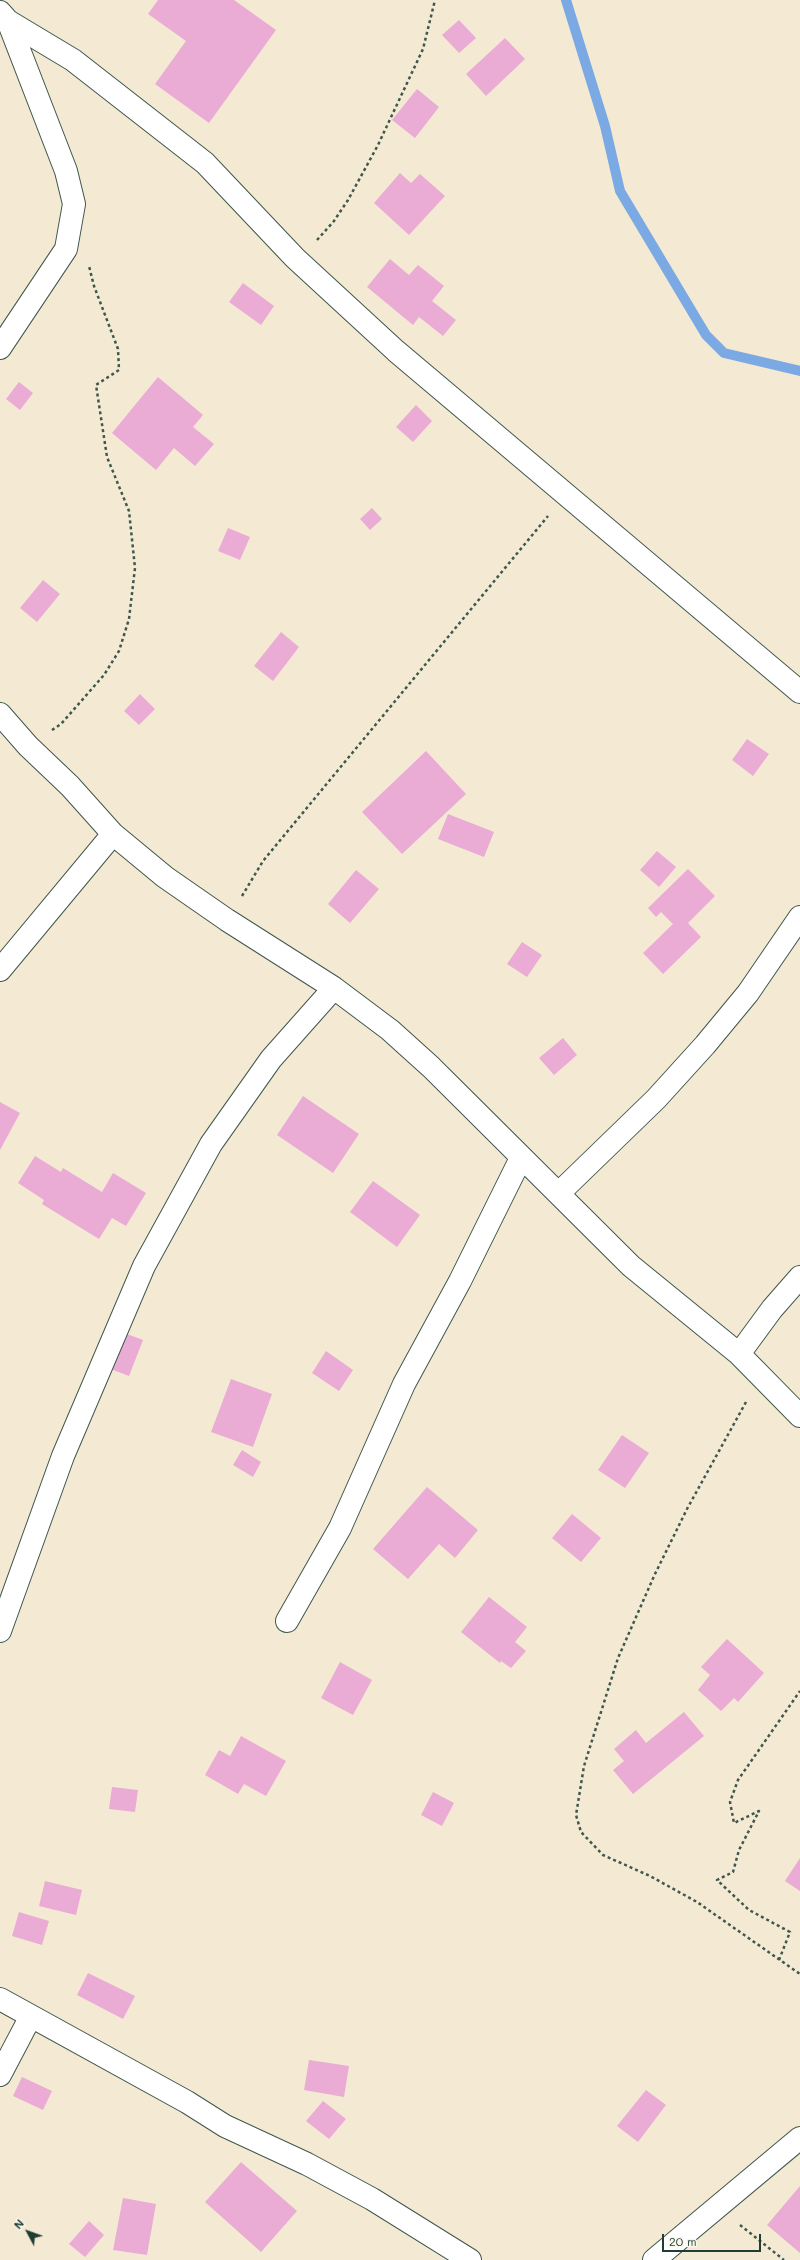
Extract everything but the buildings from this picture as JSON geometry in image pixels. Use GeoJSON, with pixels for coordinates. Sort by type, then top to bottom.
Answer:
{"type":"FeatureCollection","features":[{"type":"Feature","properties":{"kind":"street"},"geometry":{"type":"LineString","coordinates":[[4,17],[73,60],[205,163],[295,258],[396,351],[800,692]]}},
{"type":"Feature","properties":{"kind":"street"},"geometry":{"type":"LineString","coordinates":[[0,348],[66,250],[74,204],[66,171],[4,17]]}},
{"type":"Feature","properties":{"kind":"street"},"geometry":{"type":"LineString","coordinates":[[0,714],[28,746],[70,786],[113,834],[165,877],[227,920],[334,988],[390,1030],[431,1067],[631,1266],[738,1354],[800,1416]]}},
{"type":"Feature","properties":{"kind":"street"},"geometry":{"type":"LineString","coordinates":[[0,970],[113,834]]}},
{"type":"Feature","properties":{"kind":"street"},"geometry":{"type":"LineString","coordinates":[[559,1193],[656,1099],[705,1045],[748,993],[794,929],[800,917]]}},
{"type":"Feature","properties":{"kind":"street"},"geometry":{"type":"LineString","coordinates":[[0,1631],[63,1456],[144,1266],[211,1144],[272,1059],[334,988]]}},
{"type":"Feature","properties":{"kind":"street"},"geometry":{"type":"LineString","coordinates":[[287,1621],[340,1528],[404,1384],[460,1281],[521,1158]]}},
{"type":"Feature","properties":{"kind":"street"},"geometry":{"type":"LineString","coordinates":[[738,1354],[772,1309],[800,1277]]}},
{"type":"Feature","properties":{"kind":"street"},"geometry":{"type":"LineString","coordinates":[[0,1999],[188,2102],[225,2126],[308,2164],[372,2199],[470,2260]]}},
{"type":"Feature","properties":{"kind":"street"},"geometry":{"type":"LineString","coordinates":[[0,2075],[31,2016]]}},
{"type":"Feature","properties":{"kind":"street"},"geometry":{"type":"LineString","coordinates":[[654,2260],[800,2138]]}},
{"type":"Feature","properties":{"kind":"path"},"geometry":{"type":"LineString","coordinates":[[295,258],[324,232],[348,200],[378,145],[423,49],[436,0]]}},
{"type":"Feature","properties":{"kind":"path"},"geometry":{"type":"LineString","coordinates":[[28,746],[61,724],[104,675],[119,651],[129,619],[135,568],[134,540],[130,511],[107,457],[96,385],[119,370],[118,350],[94,286],[89,264]]}},
{"type":"Feature","properties":{"kind":"path"},"geometry":{"type":"LineString","coordinates":[[227,920],[263,860],[566,494]]}},
{"type":"Feature","properties":{"kind":"path"},"geometry":{"type":"LineString","coordinates":[[760,1375],[726,1440],[687,1509],[655,1574],[618,1658],[584,1766],[576,1815],[581,1832],[603,1855],[650,1876],[697,1902],[728,1922],[800,1974]]}},
{"type":"Feature","properties":{"kind":"path"},"geometry":{"type":"LineString","coordinates":[[779,1960],[790,1932],[749,1910],[717,1880],[733,1872],[739,1850],[759,1811],[734,1823],[730,1802],[738,1780],[800,1691]]}},
{"type":"Feature","properties":{"kind":"path"},"geometry":{"type":"LineString","coordinates":[[718,2207],[784,2260]]}},
{"type":"Feature","properties":{"kind":"waterway"},"geometry":{"type":"LineString","coordinates":[[566,0],[605,126],[620,191],[706,335],[724,353],[800,371]]}}]}
